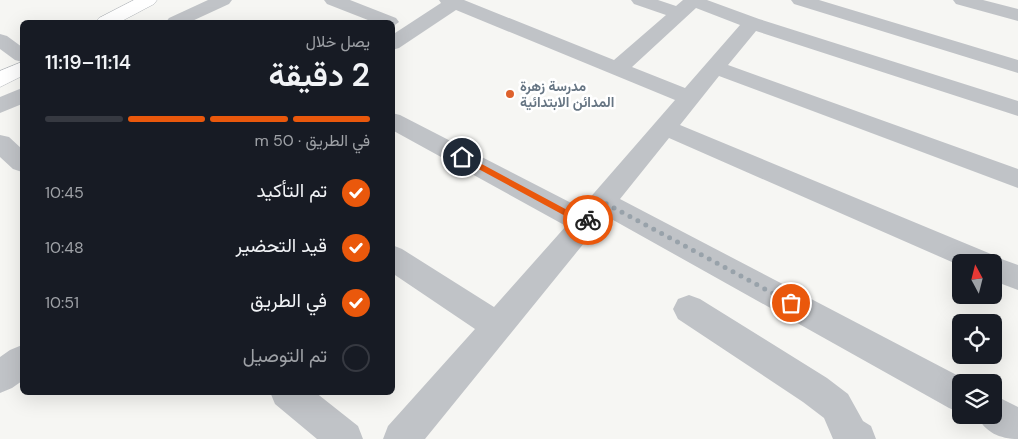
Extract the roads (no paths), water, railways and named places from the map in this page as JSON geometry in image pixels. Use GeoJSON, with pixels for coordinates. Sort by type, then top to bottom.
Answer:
{"type":"FeatureCollection","features":[{"type":"Feature","properties":{"kind":"main road"},"geometry":{"type":"LineString","coordinates":[[110,20],[148,0]]}},
{"type":"Feature","properties":{"kind":"main road"},"geometry":{"type":"LineString","coordinates":[[0,80],[20,69]]}},
{"type":"Feature","properties":{"kind":"street"},"geometry":{"type":"LineString","coordinates":[[193,20],[223,0]]}},
{"type":"Feature","properties":{"kind":"street"},"geometry":{"type":"LineString","coordinates":[[333,0],[382,20]]}},
{"type":"Feature","properties":{"kind":"street"},"geometry":{"type":"LineString","coordinates":[[640,0],[689,5],[752,22],[1018,109]]}},
{"type":"Feature","properties":{"kind":"street"},"geometry":{"type":"LineString","coordinates":[[800,0],[837,5],[1018,67]]}},
{"type":"Feature","properties":{"kind":"street"},"geometry":{"type":"LineString","coordinates":[[962,0],[1018,15]]}},
{"type":"Feature","properties":{"kind":"street"},"geometry":{"type":"LineString","coordinates":[[397,26],[451,1],[689,98]]}},
{"type":"Feature","properties":{"kind":"street"},"geometry":{"type":"LineString","coordinates":[[618,68],[689,5]]}},
{"type":"Feature","properties":{"kind":"street"},"geometry":{"type":"LineString","coordinates":[[401,439],[752,22]]}},
{"type":"Feature","properties":{"kind":"street"},"geometry":{"type":"LineString","coordinates":[[0,40],[20,55]]}},
{"type":"Feature","properties":{"kind":"street"},"geometry":{"type":"LineString","coordinates":[[715,67],[1018,179]]}},
{"type":"Feature","properties":{"kind":"street"},"geometry":{"type":"LineString","coordinates":[[0,106],[20,97]]}},
{"type":"Feature","properties":{"kind":"street"},"geometry":{"type":"LineString","coordinates":[[395,121],[594,212],[952,391]]}},
{"type":"Feature","properties":{"kind":"street"},"geometry":{"type":"LineString","coordinates":[[664,128],[962,254]]}},
{"type":"Feature","properties":{"kind":"street"},"geometry":{"type":"LineString","coordinates":[[0,144],[20,161]]}},
{"type":"Feature","properties":{"kind":"street"},"geometry":{"type":"LineString","coordinates":[[395,259],[497,326]]}},
{"type":"Feature","properties":{"kind":"street"},"geometry":{"type":"LineString","coordinates":[[1002,271],[1018,278]]}},
{"type":"Feature","properties":{"kind":"street"},"geometry":{"type":"LineString","coordinates":[[689,309],[815,390],[836,406],[850,434],[858,439]]}},
{"type":"Feature","properties":{"kind":"street"},"geometry":{"type":"LineString","coordinates":[[0,377],[20,362]]}},
{"type":"Feature","properties":{"kind":"street"},"geometry":{"type":"LineString","coordinates":[[292,395],[345,439]]}},
{"type":"Feature","properties":{"kind":"street"},"geometry":{"type":"LineString","coordinates":[[1002,417],[1018,426]]}},
{"type":"Feature","properties":{"kind":"place","name":"مدرسة زهرة المدائن الابتدائية"},"geometry":{"type":"Point","coordinates":[510,94]}}]}
